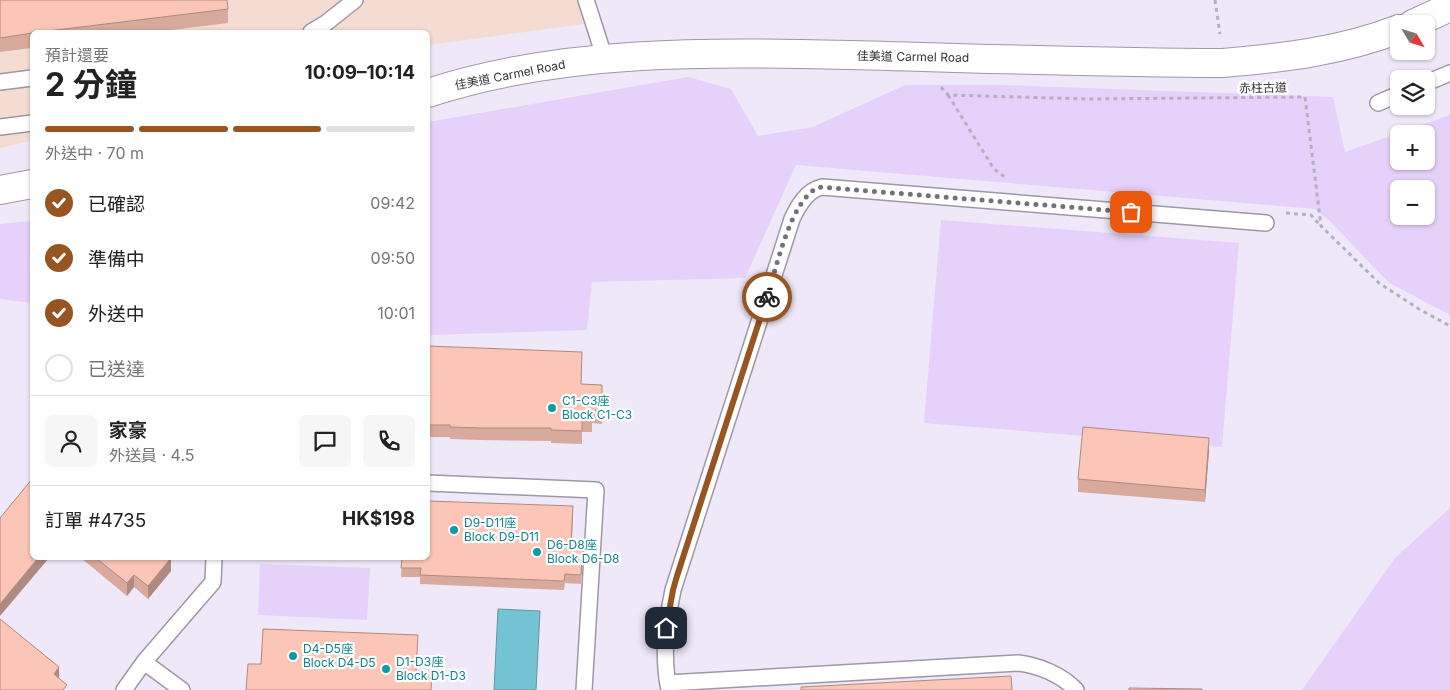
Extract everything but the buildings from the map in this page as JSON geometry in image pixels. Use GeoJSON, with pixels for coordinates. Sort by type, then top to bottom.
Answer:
{"type":"FeatureCollection","features":[{"type":"Feature","properties":{"kind":"street"},"geometry":{"type":"LineString","coordinates":[[1433,15],[1450,7]]}},
{"type":"Feature","properties":{"kind":"street","name":"佳美道 Carmel Road"},"geometry":{"type":"LineString","coordinates":[[430,92],[500,75],[605,59],[665,55],[776,54],[1223,63],[1310,54],[1352,45],[1390,32]]}},
{"type":"Feature","properties":{"kind":"street"},"geometry":{"type":"LineString","coordinates":[[0,190],[30,184]]}},
{"type":"Feature","properties":{"kind":"lane"},"geometry":{"type":"LineString","coordinates":[[314,30],[326,23],[355,0]]}},
{"type":"Feature","properties":{"kind":"lane"},"geometry":{"type":"LineString","coordinates":[[586,0],[605,59]]}},
{"type":"Feature","properties":{"kind":"lane"},"geometry":{"type":"LineString","coordinates":[[1435,79],[1450,73]]}},
{"type":"Feature","properties":{"kind":"lane"},"geometry":{"type":"LineString","coordinates":[[0,82],[30,78]]}},
{"type":"Feature","properties":{"kind":"lane"},"geometry":{"type":"LineString","coordinates":[[1378,103],[1390,98]]}},
{"type":"Feature","properties":{"kind":"lane"},"geometry":{"type":"LineString","coordinates":[[0,127],[30,123]]}},
{"type":"Feature","properties":{"kind":"lane"},"geometry":{"type":"LineString","coordinates":[[1076,690],[1059,677],[1040,668],[1030,664],[1018,663],[669,687],[665,640],[667,616],[673,590],[792,219],[796,210],[810,192],[822,187],[1266,222]]}},
{"type":"Feature","properties":{"kind":"lane"},"geometry":{"type":"LineString","coordinates":[[430,483],[596,490],[584,690]]}},
{"type":"Feature","properties":{"kind":"lane"},"geometry":{"type":"LineString","coordinates":[[124,690],[144,662],[212,582],[214,560]]}},
{"type":"Feature","properties":{"kind":"lane"},"geometry":{"type":"LineString","coordinates":[[144,662],[182,690]]}},
{"type":"Feature","properties":{"kind":"path"},"geometry":{"type":"LineString","coordinates":[[1215,0],[1221,41]]}},
{"type":"Feature","properties":{"kind":"path","name":"赤柱古道"},"geometry":{"type":"LineString","coordinates":[[938,84],[948,95],[1088,99],[1304,97],[1321,226],[1380,283],[1419,309],[1450,326]]}},
{"type":"Feature","properties":{"kind":"shaded area"},"geometry":{"type":"Polygon","coordinates":[[[0,0],[594,0],[599,22],[430,45],[430,30],[30,30],[30,141],[0,148],[0,0]]]}},
{"type":"Feature","properties":{"kind":"shaded area"},"geometry":{"type":"Polygon","coordinates":[[[688,77],[731,89],[758,136],[813,127],[905,85],[999,85],[1333,97],[1345,152],[1390,136],[1390,170],[1435,170],[1435,125],[1422,125],[1450,115],[1450,315],[1388,282],[1330,221],[1315,209],[796,165],[745,278],[592,282],[587,330],[430,335],[430,122],[688,77]]]}},
{"type":"Feature","properties":{"kind":"shaded area"},"geometry":{"type":"Polygon","coordinates":[[[941,220],[1239,243],[1222,447],[924,423],[941,220]]]}},
{"type":"Feature","properties":{"kind":"shaded area"},"geometry":{"type":"Polygon","coordinates":[[[30,221],[30,303],[0,299],[0,224],[30,221]]]}},
{"type":"Feature","properties":{"kind":"shaded area"},"geometry":{"type":"Polygon","coordinates":[[[1450,508],[1450,690],[1302,690],[1395,558],[1450,508]]]}},
{"type":"Feature","properties":{"kind":"shaded area"},"geometry":{"type":"Polygon","coordinates":[[[260,564],[370,568],[367,620],[258,615],[260,564]]]}},
{"type":"Feature","properties":{"kind":"water"},"geometry":{"type":"Polygon","coordinates":[[[498,609],[540,611],[536,690],[494,690],[498,609]]]}},
{"type":"Feature","properties":{"kind":"way so far"},"geometry":{"type":"LineString","coordinates":[[767,297],[796,210],[810,192],[819,187],[1131,212]]}},
{"type":"Feature","properties":{"kind":"place","name":"C1-C3座 Block C1-C3"},"geometry":{"type":"Point","coordinates":[552,408]}},
{"type":"Feature","properties":{"kind":"place","name":"D9-D11座 Block D9-D11"},"geometry":{"type":"Point","coordinates":[454,530]}},
{"type":"Feature","properties":{"kind":"place","name":"D6-D8座 Block D6-D8"},"geometry":{"type":"Point","coordinates":[537,552]}},
{"type":"Feature","properties":{"kind":"place","name":"D4-D5座 Block D4-D5"},"geometry":{"type":"Point","coordinates":[293,656]}},
{"type":"Feature","properties":{"kind":"place","name":"D1-D3座 Block D1-D3"},"geometry":{"type":"Point","coordinates":[386,669]}},
{"type":"Feature","properties":{"kind":"route"},"geometry":{"type":"LineString","coordinates":[[666,628],[673,590],[690,532],[767,297]]}}]}
